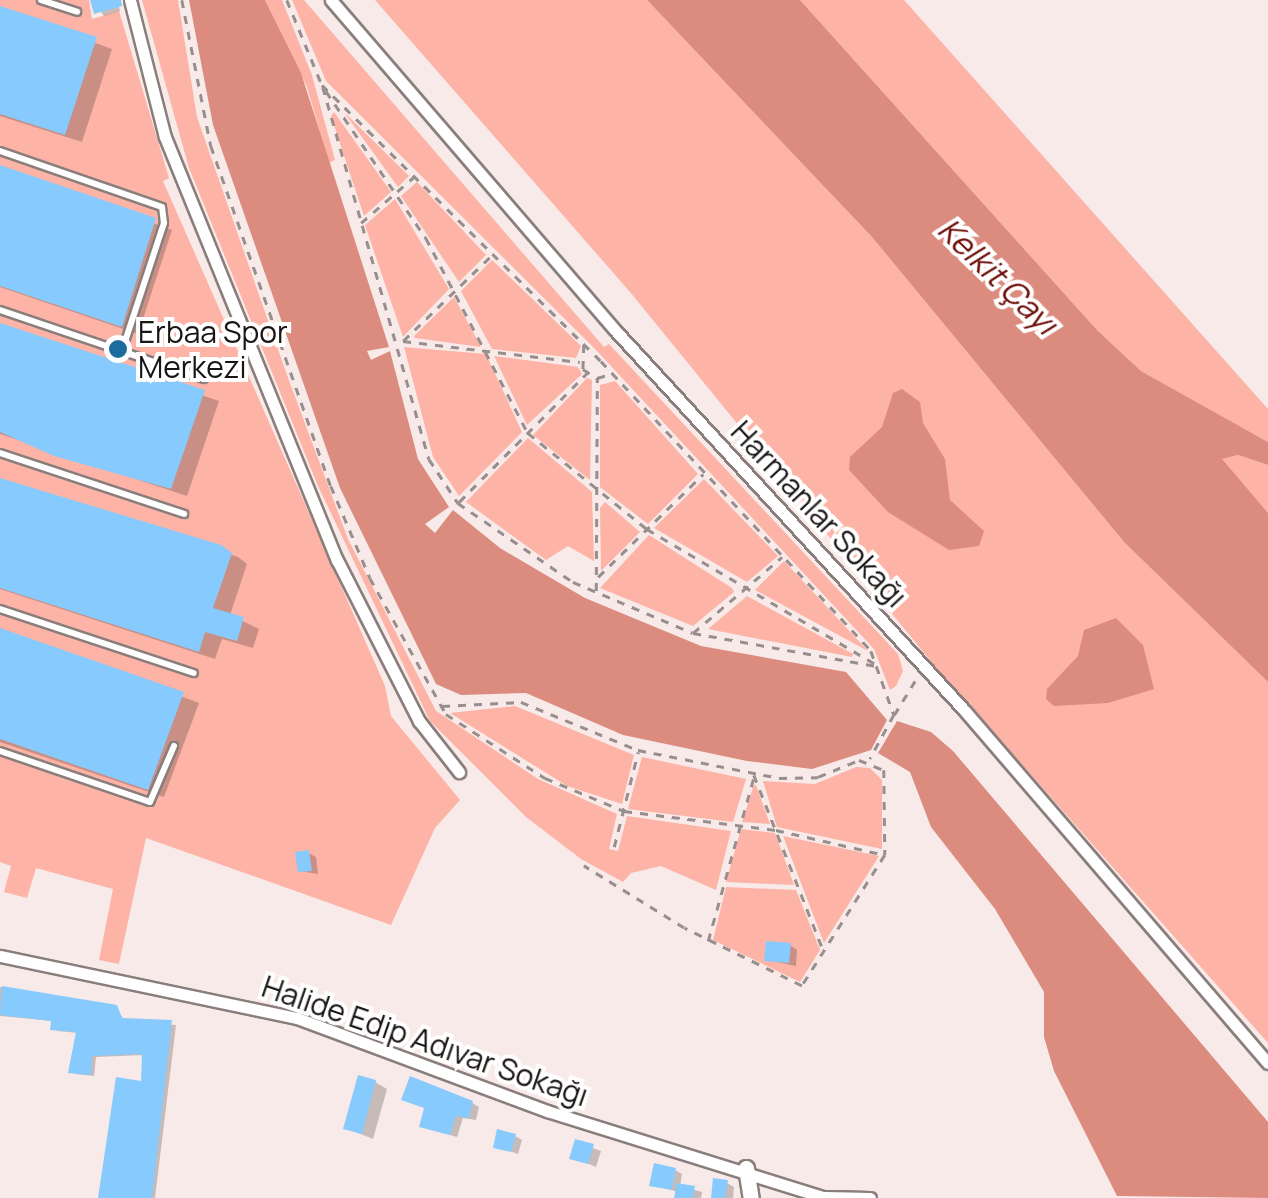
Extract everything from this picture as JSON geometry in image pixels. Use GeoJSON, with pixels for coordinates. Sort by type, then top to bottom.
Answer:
{"type":"FeatureCollection","features":[{"type":"Feature","properties":{"kind":"street"},"geometry":{"type":"LineString","coordinates":[[130,0],[165,137],[337,560],[414,712],[459,772]]}},
{"type":"Feature","properties":{"kind":"street","name":"Harmanlar Sokağı"},"geometry":{"type":"LineString","coordinates":[[332,0],[624,340],[924,666],[1268,1063]]}},
{"type":"Feature","properties":{"kind":"street","name":"Halide Edip Adıvar Sokağı"},"geometry":{"type":"LineString","coordinates":[[0,956],[298,1018],[547,1111],[746,1168],[826,1198],[870,1198]]}},
{"type":"Feature","properties":{"kind":"street"},"geometry":{"type":"LineString","coordinates":[[746,1168],[751,1198]]}},
{"type":"Feature","properties":{"kind":"lane"},"geometry":{"type":"LineString","coordinates":[[41,0],[77,12]]}},
{"type":"Feature","properties":{"kind":"lane"},"geometry":{"type":"LineString","coordinates":[[0,150],[162,206],[164,223],[122,351]]}},
{"type":"Feature","properties":{"kind":"lane"},"geometry":{"type":"LineString","coordinates":[[0,310],[204,378]]}},
{"type":"Feature","properties":{"kind":"lane"},"geometry":{"type":"LineString","coordinates":[[0,454],[184,514]]}},
{"type":"Feature","properties":{"kind":"lane"},"geometry":{"type":"LineString","coordinates":[[0,609],[194,673]]}},
{"type":"Feature","properties":{"kind":"lane"},"geometry":{"type":"LineString","coordinates":[[0,751],[150,802],[174,746]]}},
{"type":"Feature","properties":{"kind":"path"},"geometry":{"type":"LineString","coordinates":[[182,0],[211,146],[331,486],[370,578],[440,706],[457,724],[544,778],[624,811],[776,830],[885,854]]}},
{"type":"Feature","properties":{"kind":"path"},"geometry":{"type":"LineString","coordinates":[[287,0],[322,85],[429,459],[458,503],[596,593],[693,633],[878,666]]}},
{"type":"Feature","properties":{"kind":"path"},"geometry":{"type":"LineString","coordinates":[[322,85],[584,345],[783,556],[878,666],[894,716]]}},
{"type":"Feature","properties":{"kind":"path"},"geometry":{"type":"LineString","coordinates":[[322,85],[456,290],[528,432],[647,530],[878,666]]}},
{"type":"Feature","properties":{"kind":"path"},"geometry":{"type":"LineString","coordinates":[[360,224],[415,176]]}},
{"type":"Feature","properties":{"kind":"path"},"geometry":{"type":"LineString","coordinates":[[398,345],[492,256]]}},
{"type":"Feature","properties":{"kind":"path"},"geometry":{"type":"LineString","coordinates":[[403,341],[580,362]]}},
{"type":"Feature","properties":{"kind":"path"},"geometry":{"type":"LineString","coordinates":[[584,345],[580,362],[587,373],[597,378],[612,374]]}},
{"type":"Feature","properties":{"kind":"path"},"geometry":{"type":"LineString","coordinates":[[458,503],[587,373]]}},
{"type":"Feature","properties":{"kind":"path"},"geometry":{"type":"LineString","coordinates":[[596,593],[597,378]]}},
{"type":"Feature","properties":{"kind":"path"},"geometry":{"type":"LineString","coordinates":[[596,579],[704,474]]}},
{"type":"Feature","properties":{"kind":"path"},"geometry":{"type":"LineString","coordinates":[[693,633],[783,556]]}},
{"type":"Feature","properties":{"kind":"path"},"geometry":{"type":"LineString","coordinates":[[870,759],[924,666]]}},
{"type":"Feature","properties":{"kind":"path"},"geometry":{"type":"LineString","coordinates":[[440,706],[521,702],[638,750],[802,780],[870,759],[879,763],[886,782],[885,854],[802,986],[708,941],[584,866]]}},
{"type":"Feature","properties":{"kind":"path"},"geometry":{"type":"LineString","coordinates":[[614,847],[638,750]]}},
{"type":"Feature","properties":{"kind":"path"},"geometry":{"type":"LineString","coordinates":[[708,941],[736,826],[754,774]]}},
{"type":"Feature","properties":{"kind":"path"},"geometry":{"type":"LineString","coordinates":[[754,774],[824,950]]}},
{"type":"Feature","properties":{"kind":"shaded area","name":"Erbaa Spor Merkezi"},"geometry":{"type":"Polygon","coordinates":[[[0,0],[89,0],[92,19],[119,11],[169,178],[163,181],[385,686],[391,716],[460,800],[435,828],[391,925],[146,838],[119,964],[99,960],[113,889],[36,868],[27,898],[4,892],[11,866],[0,862],[0,0]]]}},
{"type":"Feature","properties":{"kind":"shaded area"},"geometry":{"type":"Polygon","coordinates":[[[142,0],[178,0],[197,117],[287,375],[348,539],[436,711],[538,779],[617,814],[609,849],[618,851],[627,816],[731,831],[716,890],[661,866],[631,873],[623,882],[581,859],[526,817],[430,721],[318,486],[189,168],[142,0]]]}},
{"type":"Feature","properties":{"kind":"shaded area"},"geometry":{"type":"Polygon","coordinates":[[[265,0],[282,0],[312,75],[335,160],[329,163],[307,87],[265,0]]]}},
{"type":"Feature","properties":{"kind":"shaded area"},"geometry":{"type":"Polygon","coordinates":[[[292,0],[304,0],[604,347],[609,344],[898,654],[903,671],[896,686],[890,690],[874,649],[597,351],[326,81],[292,0]]]}},
{"type":"Feature","properties":{"kind":"shaded area"},"geometry":{"type":"Polygon","coordinates":[[[375,0],[647,0],[872,237],[1124,542],[1268,682],[1268,1043],[933,664],[630,292],[375,0]]]}},
{"type":"Feature","properties":{"kind":"shaded area"},"geometry":{"type":"Polygon","coordinates":[[[800,0],[904,0],[1268,409],[1268,442],[1141,371],[1097,330],[800,0]]]}},
{"type":"Feature","properties":{"kind":"shaded area"},"geometry":{"type":"Polygon","coordinates":[[[334,112],[391,192],[364,216],[331,116],[334,112]]]}},
{"type":"Feature","properties":{"kind":"shaded area"},"geometry":{"type":"Polygon","coordinates":[[[346,115],[409,176],[398,187],[346,115]]]}},
{"type":"Feature","properties":{"kind":"shaded area"},"geometry":{"type":"Polygon","coordinates":[[[417,182],[486,255],[459,282],[401,196],[417,182]]]}},
{"type":"Feature","properties":{"kind":"shaded area"},"geometry":{"type":"Polygon","coordinates":[[[395,199],[449,289],[403,337],[365,225],[395,199]]]}},
{"type":"Feature","properties":{"kind":"shaded area"},"geometry":{"type":"Polygon","coordinates":[[[492,260],[581,346],[576,358],[492,349],[461,291],[492,260]]]}},
{"type":"Feature","properties":{"kind":"shaded area"},"geometry":{"type":"Polygon","coordinates":[[[454,297],[481,347],[415,338],[454,297]]]}},
{"type":"Feature","properties":{"kind":"shaded area"},"geometry":{"type":"Polygon","coordinates":[[[404,347],[486,354],[522,432],[459,496],[433,457],[404,347]]]}},
{"type":"Feature","properties":{"kind":"shaded area"},"geometry":{"type":"Polygon","coordinates":[[[494,356],[578,367],[582,374],[527,425],[494,356]]]}},
{"type":"Feature","properties":{"kind":"shaded area"},"geometry":{"type":"Polygon","coordinates":[[[587,378],[592,380],[590,480],[533,435],[587,378]]]}},
{"type":"Feature","properties":{"kind":"shaded area"},"geometry":{"type":"Polygon","coordinates":[[[615,381],[698,474],[648,524],[600,487],[600,385],[615,381]]]}},
{"type":"Feature","properties":{"kind":"shaded area"},"geometry":{"type":"Polygon","coordinates":[[[528,438],[592,492],[594,561],[568,546],[546,560],[466,502],[528,438]]]}},
{"type":"Feature","properties":{"kind":"shaded area"},"geometry":{"type":"Polygon","coordinates":[[[1238,455],[1268,465],[1268,513],[1224,464],[1222,459],[1238,455]]]}},
{"type":"Feature","properties":{"kind":"shaded area"},"geometry":{"type":"Polygon","coordinates":[[[704,479],[778,556],[747,582],[654,528],[704,479]]]}},
{"type":"Feature","properties":{"kind":"shaded area"},"geometry":{"type":"Polygon","coordinates":[[[605,502],[640,532],[601,571],[600,508],[605,502]]]}},
{"type":"Feature","properties":{"kind":"shaded area"},"geometry":{"type":"Polygon","coordinates":[[[649,535],[734,592],[693,626],[600,588],[649,535]]]}},
{"type":"Feature","properties":{"kind":"shaded area"},"geometry":{"type":"Polygon","coordinates":[[[784,561],[868,651],[755,590],[784,561]]]}},
{"type":"Feature","properties":{"kind":"shaded area"},"geometry":{"type":"Polygon","coordinates":[[[747,596],[853,654],[852,657],[708,629],[747,596]]]}},
{"type":"Feature","properties":{"kind":"shaded area"},"geometry":{"type":"Polygon","coordinates":[[[515,706],[634,755],[622,804],[567,786],[450,713],[515,706]]]}},
{"type":"Feature","properties":{"kind":"shaded area"},"geometry":{"type":"Polygon","coordinates":[[[642,757],[746,779],[733,822],[628,809],[642,757]]]}},
{"type":"Feature","properties":{"kind":"shaded area"},"geometry":{"type":"Polygon","coordinates":[[[856,767],[870,768],[882,780],[882,849],[777,827],[763,781],[815,784],[856,767]]]}},
{"type":"Feature","properties":{"kind":"shaded area"},"geometry":{"type":"Polygon","coordinates":[[[756,785],[770,824],[742,822],[756,785]]]}},
{"type":"Feature","properties":{"kind":"shaded area"},"geometry":{"type":"Polygon","coordinates":[[[741,829],[775,833],[794,885],[726,882],[741,829]]]}},
{"type":"Feature","properties":{"kind":"shaded area"},"geometry":{"type":"Polygon","coordinates":[[[783,836],[879,856],[824,943],[783,836]]]}},
{"type":"Feature","properties":{"kind":"shaded area"},"geometry":{"type":"Polygon","coordinates":[[[726,887],[796,890],[820,950],[800,982],[713,940],[726,887]]]}},
{"type":"Feature","properties":{"kind":"water"},"geometry":{"type":"Polygon","coordinates":[[[189,0],[265,0],[301,73],[389,347],[367,351],[371,360],[390,351],[418,459],[449,507],[425,524],[435,533],[453,510],[500,548],[585,598],[701,646],[846,672],[887,720],[871,750],[812,769],[747,761],[623,735],[526,693],[461,695],[436,684],[340,488],[213,125],[189,0]]]}},
{"type":"Feature","properties":{"kind":"water","name":"Kelkit Çayı"},"geometry":{"type":"Polygon","coordinates":[[[647,0],[800,0],[1097,330],[1141,371],[1268,442],[1268,465],[1238,455],[1222,459],[1268,513],[1268,682],[1124,542],[872,237],[647,0]]]}},
{"type":"Feature","properties":{"kind":"water"},"geometry":{"type":"Polygon","coordinates":[[[902,389],[920,402],[923,423],[945,459],[950,500],[984,531],[979,546],[949,550],[888,512],[849,470],[850,457],[882,427],[893,393],[902,389]]]}},
{"type":"Feature","properties":{"kind":"water"},"geometry":{"type":"Polygon","coordinates":[[[1116,618],[1143,645],[1154,689],[1108,703],[1054,706],[1046,699],[1047,689],[1078,656],[1084,630],[1116,618]]]}},
{"type":"Feature","properties":{"kind":"water"},"geometry":{"type":"Polygon","coordinates":[[[897,721],[931,732],[953,751],[1268,1122],[1268,1198],[1117,1196],[1054,1071],[1044,1037],[1044,992],[995,909],[931,827],[910,772],[878,753],[897,721]]]}},
{"type":"Feature","properties":{"kind":"building"},"geometry":{"type":"Polygon","coordinates":[[[90,0],[121,0],[122,6],[94,14],[90,0]]]}},
{"type":"Feature","properties":{"kind":"building"},"geometry":{"type":"Polygon","coordinates":[[[0,6],[97,37],[65,135],[0,114],[0,6]]]}},
{"type":"Feature","properties":{"kind":"building"},"geometry":{"type":"Polygon","coordinates":[[[0,165],[156,218],[122,327],[0,286],[0,165]]]}},
{"type":"Feature","properties":{"kind":"building"},"geometry":{"type":"Polygon","coordinates":[[[0,323],[205,390],[171,489],[54,456],[0,432],[0,323]]]}},
{"type":"Feature","properties":{"kind":"building"},"geometry":{"type":"Polygon","coordinates":[[[0,478],[221,545],[232,553],[213,608],[244,617],[237,641],[205,632],[199,652],[0,588],[0,478]]]}},
{"type":"Feature","properties":{"kind":"building"},"geometry":{"type":"Polygon","coordinates":[[[0,628],[184,692],[148,790],[0,739],[0,628]]]}},
{"type":"Feature","properties":{"kind":"building"},"geometry":{"type":"Polygon","coordinates":[[[309,850],[312,871],[298,872],[295,852],[309,850]]]}},
{"type":"Feature","properties":{"kind":"building"},"geometry":{"type":"Polygon","coordinates":[[[766,941],[791,943],[789,963],[764,961],[766,941]]]}},
{"type":"Feature","properties":{"kind":"building"},"geometry":{"type":"Polygon","coordinates":[[[2,986],[117,1005],[122,1018],[172,1020],[152,1198],[98,1198],[116,1077],[141,1081],[142,1054],[92,1056],[91,1075],[68,1073],[76,1032],[50,1030],[51,1021],[0,1015],[2,986]]]}},
{"type":"Feature","properties":{"kind":"building"},"geometry":{"type":"Polygon","coordinates":[[[358,1075],[376,1080],[362,1134],[343,1129],[358,1075]]]}},
{"type":"Feature","properties":{"kind":"building"},"geometry":{"type":"Polygon","coordinates":[[[410,1076],[473,1101],[469,1118],[456,1116],[450,1135],[419,1127],[424,1108],[401,1100],[410,1076]]]}},
{"type":"Feature","properties":{"kind":"building"},"geometry":{"type":"Polygon","coordinates":[[[497,1129],[516,1134],[511,1152],[493,1148],[497,1129]]]}},
{"type":"Feature","properties":{"kind":"building"},"geometry":{"type":"Polygon","coordinates":[[[575,1139],[594,1144],[588,1164],[569,1159],[575,1139]]]}},
{"type":"Feature","properties":{"kind":"building"},"geometry":{"type":"Polygon","coordinates":[[[654,1163],[676,1168],[672,1190],[649,1186],[654,1163]]]}},
{"type":"Feature","properties":{"kind":"building"},"geometry":{"type":"Polygon","coordinates":[[[713,1178],[728,1180],[725,1198],[711,1198],[713,1178]]]}},
{"type":"Feature","properties":{"kind":"building"},"geometry":{"type":"Polygon","coordinates":[[[677,1183],[695,1186],[693,1198],[674,1198],[677,1183]]]}},
{"type":"Feature","properties":{"kind":"place","name":"Erbaa Spor Merkezi"},"geometry":{"type":"Point","coordinates":[118,349]}}]}
